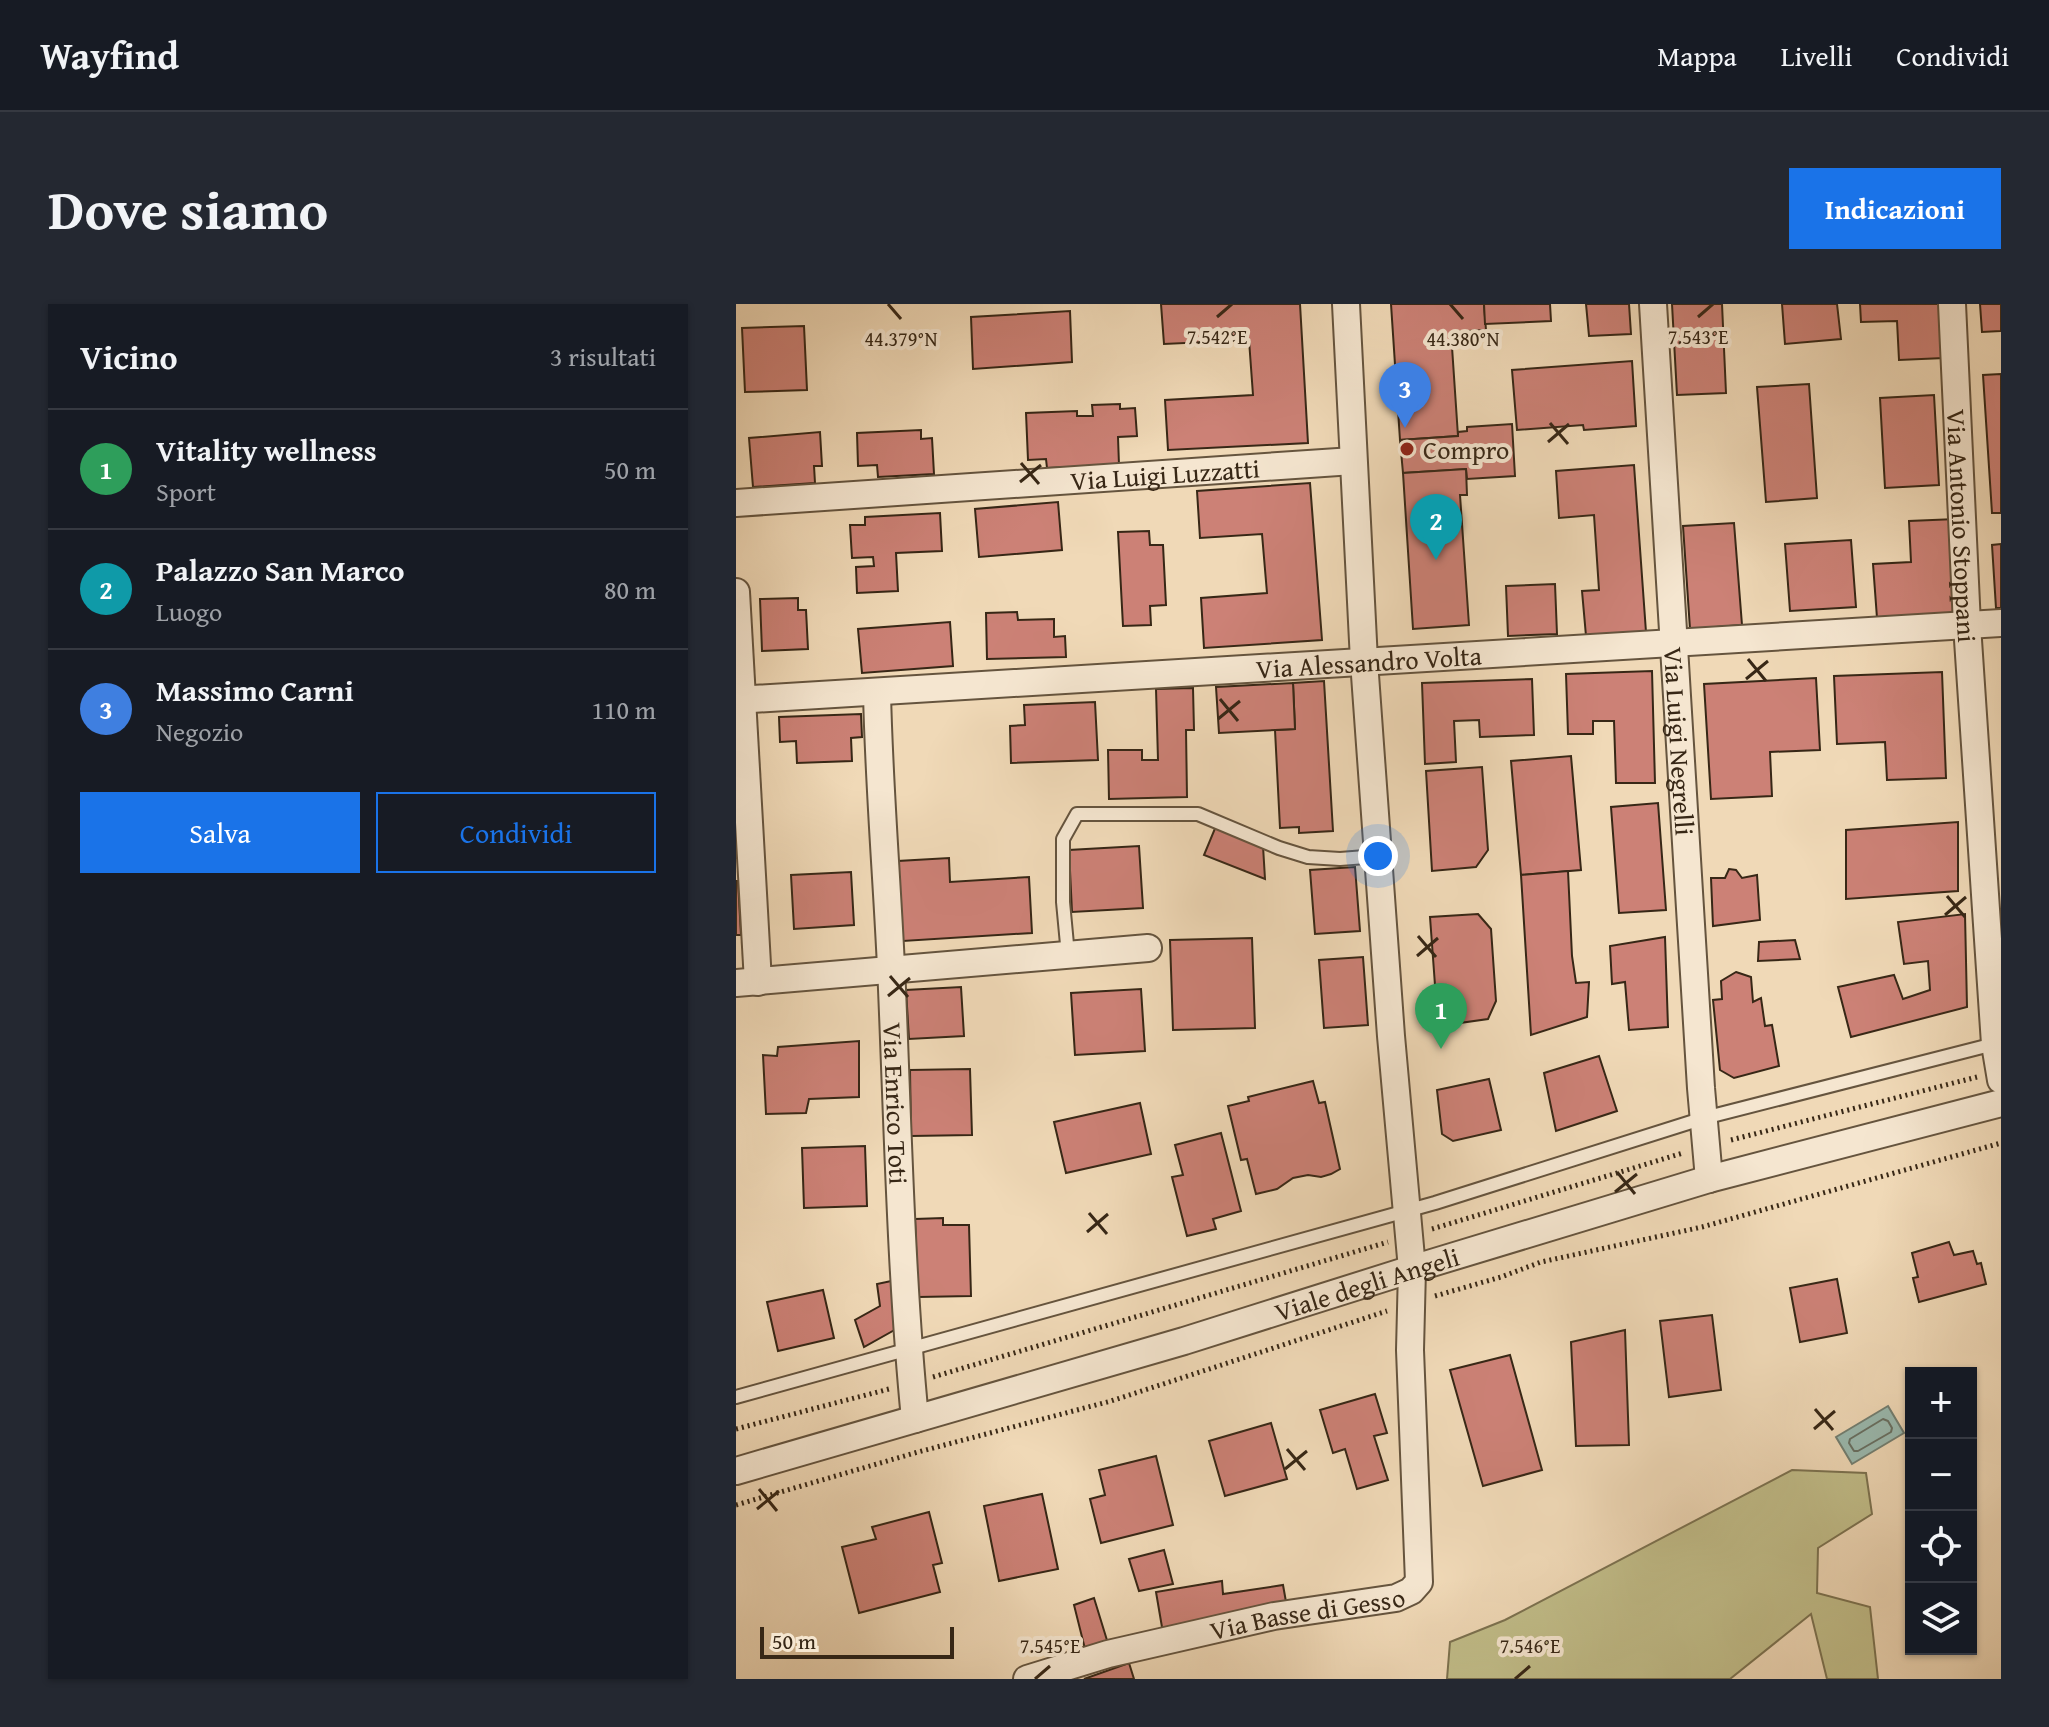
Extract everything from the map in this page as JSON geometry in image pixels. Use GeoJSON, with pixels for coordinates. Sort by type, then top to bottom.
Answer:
{"type":"FeatureCollection","features":[{"type":"Feature","properties":{"kind":"street","name":"Via Basse di Gesso"},"geometry":{"type":"LineString","coordinates":[[1027,1679],[1108,1654],[1274,1616],[1396,1598],[1411,1591],[1419,1582],[1410,1350],[1412,1269],[1391,1036],[1364,661],[1346,304]]}},
{"type":"Feature","properties":{"kind":"street","name":"Via Luigi Negrelli"},"geometry":{"type":"LineString","coordinates":[[1653,304],[1709,1179]]}},
{"type":"Feature","properties":{"kind":"street","name":"Via Antonio Stoppani"},"geometry":{"type":"LineString","coordinates":[[1952,304],[1967,625],[2000,1076]]}},
{"type":"Feature","properties":{"kind":"street","name":"Via Luigi Luzzatti"},"geometry":{"type":"LineString","coordinates":[[736,503],[1353,461]]}},
{"type":"Feature","properties":{"kind":"street"},"geometry":{"type":"LineString","coordinates":[[736,592],[747,982],[1148,948]]}},
{"type":"Feature","properties":{"kind":"street","name":"Via Alessandro Volta"},"geometry":{"type":"LineString","coordinates":[[739,699],[2001,623]]}},
{"type":"Feature","properties":{"kind":"street","name":"Via Enrico Toti"},"geometry":{"type":"LineString","coordinates":[[877,692],[908,1348],[915,1419]]}},
{"type":"Feature","properties":{"kind":"street","name":"Viale degli Angeli"},"geometry":{"type":"LineString","coordinates":[[736,1471],[1184,1341],[1709,1179],[2001,1103]]}},
{"type":"Feature","properties":{"kind":"lane"},"geometry":{"type":"LineString","coordinates":[[1068,955],[1063,902],[1063,839],[1077,814],[1198,814],[1308,857],[1340,859],[1378,856]]}},
{"type":"Feature","properties":{"kind":"lane"},"geometry":{"type":"LineString","coordinates":[[736,1397],[908,1348],[1408,1223],[1704,1118],[1998,1043]]}},
{"type":"Feature","properties":{"kind":"path"},"geometry":{"type":"LineString","coordinates":[[736,1429],[912,1383],[1408,1223],[1706,1146],[2000,1076]]}},
{"type":"Feature","properties":{"kind":"path"},"geometry":{"type":"LineString","coordinates":[[736,1505],[918,1452],[1111,1401],[1541,1262],[1702,1227],[2001,1143]]}},
{"type":"Feature","properties":{"kind":"shaded area"},"geometry":{"type":"Polygon","coordinates":[[[1792,1470],[1866,1473],[1872,1514],[1818,1548],[1817,1593],[1870,1607],[1878,1679],[1827,1679],[1811,1614],[1730,1679],[1447,1679],[1450,1642],[1505,1620],[1792,1470]]]}},
{"type":"Feature","properties":{"kind":"water"},"geometry":{"type":"Polygon","coordinates":[[[1888,1406],[1904,1433],[1852,1464],[1836,1437],[1888,1406]]]}},
{"type":"Feature","properties":{"kind":"building"},"geometry":{"type":"Polygon","coordinates":[[[1161,304],[1300,304],[1308,443],[1168,450],[1165,400],[1253,395],[1249,340],[1164,344],[1161,304]]]}},
{"type":"Feature","properties":{"kind":"building"},"geometry":{"type":"Polygon","coordinates":[[[1391,304],[1484,304],[1486,330],[1451,332],[1458,436],[1400,440],[1391,304]]]}},
{"type":"Feature","properties":{"kind":"building"},"geometry":{"type":"Polygon","coordinates":[[[1484,304],[1550,304],[1551,321],[1485,324],[1484,304]]]}},
{"type":"Feature","properties":{"kind":"building"},"geometry":{"type":"Polygon","coordinates":[[[1586,304],[1629,304],[1631,334],[1589,336],[1586,304]]]}},
{"type":"Feature","properties":{"kind":"building"},"geometry":{"type":"Polygon","coordinates":[[[1672,304],[1722,304],[1726,393],[1677,395],[1672,304]]]}},
{"type":"Feature","properties":{"kind":"building"},"geometry":{"type":"Polygon","coordinates":[[[1782,304],[1837,304],[1841,339],[1785,344],[1782,304]]]}},
{"type":"Feature","properties":{"kind":"building"},"geometry":{"type":"Polygon","coordinates":[[[1860,304],[1941,304],[1944,358],[1899,360],[1897,321],[1861,322],[1860,304]]]}},
{"type":"Feature","properties":{"kind":"building"},"geometry":{"type":"Polygon","coordinates":[[[1980,304],[2001,304],[2001,331],[1982,332],[1980,304]]]}},
{"type":"Feature","properties":{"kind":"building"},"geometry":{"type":"Polygon","coordinates":[[[1070,311],[1072,362],[973,369],[971,317],[1070,311]]]}},
{"type":"Feature","properties":{"kind":"building"},"geometry":{"type":"Polygon","coordinates":[[[804,326],[807,390],[745,392],[742,328],[804,326]]]}},
{"type":"Feature","properties":{"kind":"building"},"geometry":{"type":"Polygon","coordinates":[[[1632,361],[1636,426],[1584,430],[1583,425],[1517,430],[1512,370],[1632,361]]]}},
{"type":"Feature","properties":{"kind":"building"},"geometry":{"type":"Polygon","coordinates":[[[2001,374],[2001,513],[1992,513],[1983,375],[2001,374]]]}},
{"type":"Feature","properties":{"kind":"building"},"geometry":{"type":"Polygon","coordinates":[[[1809,384],[1817,498],[1766,502],[1757,387],[1809,384]]]}},
{"type":"Feature","properties":{"kind":"building"},"geometry":{"type":"Polygon","coordinates":[[[1934,395],[1939,485],[1885,488],[1880,398],[1934,395]]]}},
{"type":"Feature","properties":{"kind":"building"},"geometry":{"type":"Polygon","coordinates":[[[1120,404],[1120,409],[1135,408],[1137,436],[1118,437],[1119,465],[1047,468],[1046,459],[1028,460],[1026,413],[1077,411],[1077,416],[1093,416],[1092,405],[1120,404]]]}},
{"type":"Feature","properties":{"kind":"building"},"geometry":{"type":"Polygon","coordinates":[[[1512,424],[1515,476],[1467,479],[1466,469],[1403,473],[1400,440],[1458,436],[1458,432],[1467,431],[1467,427],[1512,424]]]}},
{"type":"Feature","properties":{"kind":"building"},"geometry":{"type":"Polygon","coordinates":[[[921,430],[921,439],[932,438],[934,474],[878,477],[877,465],[858,466],[857,433],[921,430]]]}},
{"type":"Feature","properties":{"kind":"building"},"geometry":{"type":"Polygon","coordinates":[[[820,432],[822,466],[814,466],[815,483],[753,487],[749,438],[820,432]]]}},
{"type":"Feature","properties":{"kind":"building"},"geometry":{"type":"Polygon","coordinates":[[[1634,465],[1646,632],[1586,636],[1582,591],[1599,590],[1594,515],[1559,518],[1556,471],[1634,465]]]}},
{"type":"Feature","properties":{"kind":"building"},"geometry":{"type":"Polygon","coordinates":[[[1466,469],[1467,495],[1460,495],[1469,625],[1413,629],[1403,473],[1466,469]]]}},
{"type":"Feature","properties":{"kind":"building"},"geometry":{"type":"Polygon","coordinates":[[[1310,483],[1322,640],[1204,648],[1201,598],[1267,593],[1262,534],[1200,538],[1197,491],[1310,483]]]}},
{"type":"Feature","properties":{"kind":"building"},"geometry":{"type":"Polygon","coordinates":[[[1058,502],[1062,550],[979,557],[975,509],[1058,502]]]}},
{"type":"Feature","properties":{"kind":"building"},"geometry":{"type":"Polygon","coordinates":[[[940,513],[942,551],[896,553],[898,591],[857,593],[856,567],[874,566],[873,557],[852,558],[850,525],[865,525],[865,517],[940,513]]]}},
{"type":"Feature","properties":{"kind":"building"},"geometry":{"type":"Polygon","coordinates":[[[1956,519],[1963,613],[1877,618],[1873,564],[1911,562],[1909,521],[1956,519]]]}},
{"type":"Feature","properties":{"kind":"building"},"geometry":{"type":"Polygon","coordinates":[[[1734,523],[1742,625],[1690,629],[1683,526],[1734,523]]]}},
{"type":"Feature","properties":{"kind":"building"},"geometry":{"type":"Polygon","coordinates":[[[1149,531],[1150,545],[1163,545],[1166,605],[1150,606],[1151,625],[1123,626],[1118,532],[1149,531]]]}},
{"type":"Feature","properties":{"kind":"building"},"geometry":{"type":"Polygon","coordinates":[[[1851,540],[1856,607],[1790,611],[1785,544],[1851,540]]]}},
{"type":"Feature","properties":{"kind":"building"},"geometry":{"type":"Polygon","coordinates":[[[2001,544],[2001,608],[1996,608],[1992,545],[2001,544]]]}},
{"type":"Feature","properties":{"kind":"building"},"geometry":{"type":"Polygon","coordinates":[[[1555,584],[1557,634],[1508,636],[1506,586],[1555,584]]]}},
{"type":"Feature","properties":{"kind":"building"},"geometry":{"type":"Polygon","coordinates":[[[798,598],[798,610],[806,610],[808,649],[762,651],[760,599],[798,598]]]}},
{"type":"Feature","properties":{"kind":"building"},"geometry":{"type":"Polygon","coordinates":[[[1017,612],[1018,620],[1054,619],[1054,637],[1065,636],[1066,657],[987,659],[986,613],[1017,612]]]}},
{"type":"Feature","properties":{"kind":"building"},"geometry":{"type":"Polygon","coordinates":[[[950,622],[953,666],[862,673],[858,629],[950,622]]]}},
{"type":"Feature","properties":{"kind":"building"},"geometry":{"type":"Polygon","coordinates":[[[1652,671],[1655,783],[1616,783],[1614,721],[1593,721],[1593,734],[1568,734],[1566,674],[1652,671]]]}},
{"type":"Feature","properties":{"kind":"building"},"geometry":{"type":"Polygon","coordinates":[[[1942,672],[1946,778],[1887,780],[1885,742],[1837,744],[1834,676],[1942,672]]]}},
{"type":"Feature","properties":{"kind":"building"},"geometry":{"type":"Polygon","coordinates":[[[1816,678],[1820,750],[1770,752],[1772,796],[1711,799],[1704,684],[1816,678]]]}},
{"type":"Feature","properties":{"kind":"building"},"geometry":{"type":"Polygon","coordinates":[[[1532,679],[1534,735],[1480,737],[1479,720],[1454,721],[1456,762],[1425,764],[1422,683],[1532,679]]]}},
{"type":"Feature","properties":{"kind":"building"},"geometry":{"type":"Polygon","coordinates":[[[1324,681],[1333,831],[1299,833],[1299,827],[1280,828],[1275,730],[1295,729],[1293,683],[1324,681]]]}},
{"type":"Feature","properties":{"kind":"building"},"geometry":{"type":"Polygon","coordinates":[[[1293,683],[1295,729],[1219,733],[1216,687],[1293,683]]]}},
{"type":"Feature","properties":{"kind":"building"},"geometry":{"type":"Polygon","coordinates":[[[1193,688],[1194,730],[1186,730],[1187,797],[1109,799],[1108,750],[1142,750],[1142,760],[1158,760],[1156,689],[1193,688]]]}},
{"type":"Feature","properties":{"kind":"building"},"geometry":{"type":"Polygon","coordinates":[[[1095,702],[1098,760],[1011,763],[1010,726],[1025,725],[1024,705],[1095,702]]]}},
{"type":"Feature","properties":{"kind":"building"},"geometry":{"type":"Polygon","coordinates":[[[861,714],[862,737],[851,738],[852,761],[797,763],[796,741],[780,742],[779,717],[861,714]]]}},
{"type":"Feature","properties":{"kind":"building"},"geometry":{"type":"Polygon","coordinates":[[[1571,756],[1581,870],[1521,875],[1511,761],[1571,756]]]}},
{"type":"Feature","properties":{"kind":"building"},"geometry":{"type":"Polygon","coordinates":[[[1482,767],[1488,850],[1476,867],[1432,871],[1426,771],[1482,767]]]}},
{"type":"Feature","properties":{"kind":"building"},"geometry":{"type":"Polygon","coordinates":[[[1658,803],[1666,910],[1619,913],[1611,807],[1658,803]]]}},
{"type":"Feature","properties":{"kind":"building"},"geometry":{"type":"Polygon","coordinates":[[[1958,822],[1958,891],[1846,899],[1846,830],[1958,822]]]}},
{"type":"Feature","properties":{"kind":"building"},"geometry":{"type":"Polygon","coordinates":[[[1216,826],[1263,846],[1265,879],[1204,855],[1216,826]]]}},
{"type":"Feature","properties":{"kind":"building"},"geometry":{"type":"Polygon","coordinates":[[[1139,846],[1143,908],[1072,912],[1069,850],[1139,846]]]}},
{"type":"Feature","properties":{"kind":"building"},"geometry":{"type":"Polygon","coordinates":[[[949,858],[950,882],[1029,877],[1032,933],[903,941],[898,861],[949,858]]]}},
{"type":"Feature","properties":{"kind":"building"},"geometry":{"type":"Polygon","coordinates":[[[1355,867],[1360,931],[1315,934],[1310,870],[1355,867]]]}},
{"type":"Feature","properties":{"kind":"building"},"geometry":{"type":"Polygon","coordinates":[[[1729,869],[1736,870],[1742,878],[1757,875],[1760,920],[1713,926],[1711,878],[1725,878],[1729,869]]]}},
{"type":"Feature","properties":{"kind":"building"},"geometry":{"type":"Polygon","coordinates":[[[1568,871],[1572,956],[1576,983],[1589,982],[1587,1017],[1531,1035],[1521,875],[1568,871]]]}},
{"type":"Feature","properties":{"kind":"building"},"geometry":{"type":"Polygon","coordinates":[[[851,872],[854,925],[794,929],[791,875],[851,872]]]}},
{"type":"Feature","properties":{"kind":"building"},"geometry":{"type":"Polygon","coordinates":[[[738,881],[741,935],[736,935],[738,881]]]}},
{"type":"Feature","properties":{"kind":"building"},"geometry":{"type":"Polygon","coordinates":[[[1478,914],[1491,929],[1496,1001],[1488,1019],[1438,1026],[1430,917],[1478,914]]]}},
{"type":"Feature","properties":{"kind":"building"},"geometry":{"type":"Polygon","coordinates":[[[1965,914],[1967,1007],[1851,1037],[1838,987],[1894,975],[1903,999],[1930,990],[1928,961],[1904,964],[1898,922],[1965,914]]]}},
{"type":"Feature","properties":{"kind":"building"},"geometry":{"type":"Polygon","coordinates":[[[1665,937],[1668,1027],[1629,1030],[1625,982],[1612,984],[1610,946],[1665,937]]]}},
{"type":"Feature","properties":{"kind":"building"},"geometry":{"type":"Polygon","coordinates":[[[1252,938],[1255,1028],[1173,1030],[1170,940],[1252,938]]]}},
{"type":"Feature","properties":{"kind":"building"},"geometry":{"type":"Polygon","coordinates":[[[1795,940],[1800,959],[1758,961],[1759,942],[1795,940]]]}},
{"type":"Feature","properties":{"kind":"building"},"geometry":{"type":"Polygon","coordinates":[[[1363,957],[1368,1025],[1324,1028],[1319,960],[1363,957]]]}},
{"type":"Feature","properties":{"kind":"building"},"geometry":{"type":"Polygon","coordinates":[[[1736,972],[1751,977],[1753,1002],[1761,998],[1765,1026],[1772,1025],[1779,1066],[1734,1078],[1720,1070],[1713,1000],[1722,999],[1721,981],[1736,972]]]}},
{"type":"Feature","properties":{"kind":"building"},"geometry":{"type":"Polygon","coordinates":[[[961,987],[964,1036],[909,1039],[906,990],[961,987]]]}},
{"type":"Feature","properties":{"kind":"building"},"geometry":{"type":"Polygon","coordinates":[[[1141,989],[1145,1051],[1075,1055],[1071,993],[1141,989]]]}},
{"type":"Feature","properties":{"kind":"building"},"geometry":{"type":"Polygon","coordinates":[[[859,1041],[859,1097],[809,1099],[806,1113],[766,1114],[763,1055],[777,1056],[778,1047],[859,1041]]]}},
{"type":"Feature","properties":{"kind":"building"},"geometry":{"type":"Polygon","coordinates":[[[1599,1056],[1617,1111],[1556,1131],[1544,1073],[1599,1056]]]}},
{"type":"Feature","properties":{"kind":"building"},"geometry":{"type":"Polygon","coordinates":[[[970,1069],[972,1135],[911,1136],[910,1070],[970,1069]]]}},
{"type":"Feature","properties":{"kind":"building"},"geometry":{"type":"Polygon","coordinates":[[[1489,1079],[1501,1130],[1453,1141],[1442,1134],[1437,1090],[1489,1079]]]}},
{"type":"Feature","properties":{"kind":"building"},"geometry":{"type":"Polygon","coordinates":[[[1313,1081],[1319,1103],[1325,1102],[1340,1169],[1321,1177],[1308,1175],[1293,1178],[1277,1189],[1256,1194],[1247,1159],[1241,1160],[1228,1106],[1249,1101],[1248,1097],[1313,1081]]]}},
{"type":"Feature","properties":{"kind":"building"},"geometry":{"type":"Polygon","coordinates":[[[1140,1103],[1151,1154],[1066,1173],[1054,1122],[1140,1103]]]}},
{"type":"Feature","properties":{"kind":"building"},"geometry":{"type":"Polygon","coordinates":[[[1221,1133],[1241,1211],[1213,1219],[1216,1229],[1187,1236],[1172,1177],[1183,1175],[1175,1145],[1221,1133]]]}},
{"type":"Feature","properties":{"kind":"building"},"geometry":{"type":"Polygon","coordinates":[[[865,1146],[867,1206],[804,1208],[802,1148],[865,1146]]]}},
{"type":"Feature","properties":{"kind":"building"},"geometry":{"type":"Polygon","coordinates":[[[943,1218],[943,1225],[969,1225],[971,1296],[918,1297],[915,1219],[943,1218]]]}},
{"type":"Feature","properties":{"kind":"building"},"geometry":{"type":"Polygon","coordinates":[[[1949,1242],[1954,1255],[1973,1251],[1977,1264],[1981,1263],[1986,1284],[1919,1302],[1913,1278],[1918,1277],[1912,1253],[1949,1242]]]}},
{"type":"Feature","properties":{"kind":"building"},"geometry":{"type":"Polygon","coordinates":[[[1837,1279],[1847,1333],[1800,1342],[1790,1288],[1837,1279]]]}},
{"type":"Feature","properties":{"kind":"building"},"geometry":{"type":"Polygon","coordinates":[[[896,1280],[898,1328],[864,1347],[855,1320],[880,1306],[877,1284],[896,1280]]]}},
{"type":"Feature","properties":{"kind":"building"},"geometry":{"type":"Polygon","coordinates":[[[823,1290],[834,1338],[778,1351],[767,1302],[823,1290]]]}},
{"type":"Feature","properties":{"kind":"building"},"geometry":{"type":"Polygon","coordinates":[[[1712,1315],[1721,1390],[1669,1397],[1660,1321],[1712,1315]]]}},
{"type":"Feature","properties":{"kind":"building"},"geometry":{"type":"Polygon","coordinates":[[[1625,1330],[1629,1445],[1576,1446],[1571,1342],[1625,1330]]]}},
{"type":"Feature","properties":{"kind":"building"},"geometry":{"type":"Polygon","coordinates":[[[1510,1355],[1542,1470],[1483,1486],[1450,1370],[1510,1355]]]}},
{"type":"Feature","properties":{"kind":"building"},"geometry":{"type":"Polygon","coordinates":[[[1375,1394],[1387,1433],[1374,1436],[1388,1480],[1357,1489],[1345,1449],[1333,1453],[1320,1410],[1375,1394]]]}},
{"type":"Feature","properties":{"kind":"building"},"geometry":{"type":"Polygon","coordinates":[[[1271,1423],[1287,1479],[1225,1496],[1209,1441],[1271,1423]]]}},
{"type":"Feature","properties":{"kind":"building"},"geometry":{"type":"Polygon","coordinates":[[[1156,1456],[1173,1525],[1101,1543],[1090,1499],[1105,1495],[1099,1470],[1156,1456]]]}},
{"type":"Feature","properties":{"kind":"building"},"geometry":{"type":"Polygon","coordinates":[[[1042,1494],[1058,1569],[999,1581],[984,1506],[1042,1494]]]}},
{"type":"Feature","properties":{"kind":"building"},"geometry":{"type":"Polygon","coordinates":[[[929,1512],[942,1563],[933,1565],[940,1592],[859,1613],[842,1547],[876,1539],[872,1527],[929,1512]]]}},
{"type":"Feature","properties":{"kind":"building"},"geometry":{"type":"Polygon","coordinates":[[[1164,1550],[1173,1584],[1139,1591],[1129,1559],[1164,1550]]]}},
{"type":"Feature","properties":{"kind":"building"},"geometry":{"type":"Polygon","coordinates":[[[1222,1581],[1223,1594],[1283,1585],[1288,1613],[1163,1633],[1156,1592],[1222,1581]]]}},
{"type":"Feature","properties":{"kind":"building"},"geometry":{"type":"Polygon","coordinates":[[[1094,1598],[1110,1650],[1087,1657],[1074,1605],[1094,1598]]]}},
{"type":"Feature","properties":{"kind":"building"},"geometry":{"type":"Polygon","coordinates":[[[1129,1663],[1134,1679],[1084,1679],[1129,1663]]]}},
{"type":"Feature","properties":{"kind":"place","name":"Massimo Carni"},"geometry":{"type":"Point","coordinates":[1405,428]}},
{"type":"Feature","properties":{"kind":"place","name":"Compro"},"geometry":{"type":"Point","coordinates":[1407,449]}},
{"type":"Feature","properties":{"kind":"place","name":"Palazzo San Marco"},"geometry":{"type":"Point","coordinates":[1436,560]}},
{"type":"Feature","properties":{"kind":"place","name":"Vitality wellness"},"geometry":{"type":"Point","coordinates":[1441,1049]}}]}
